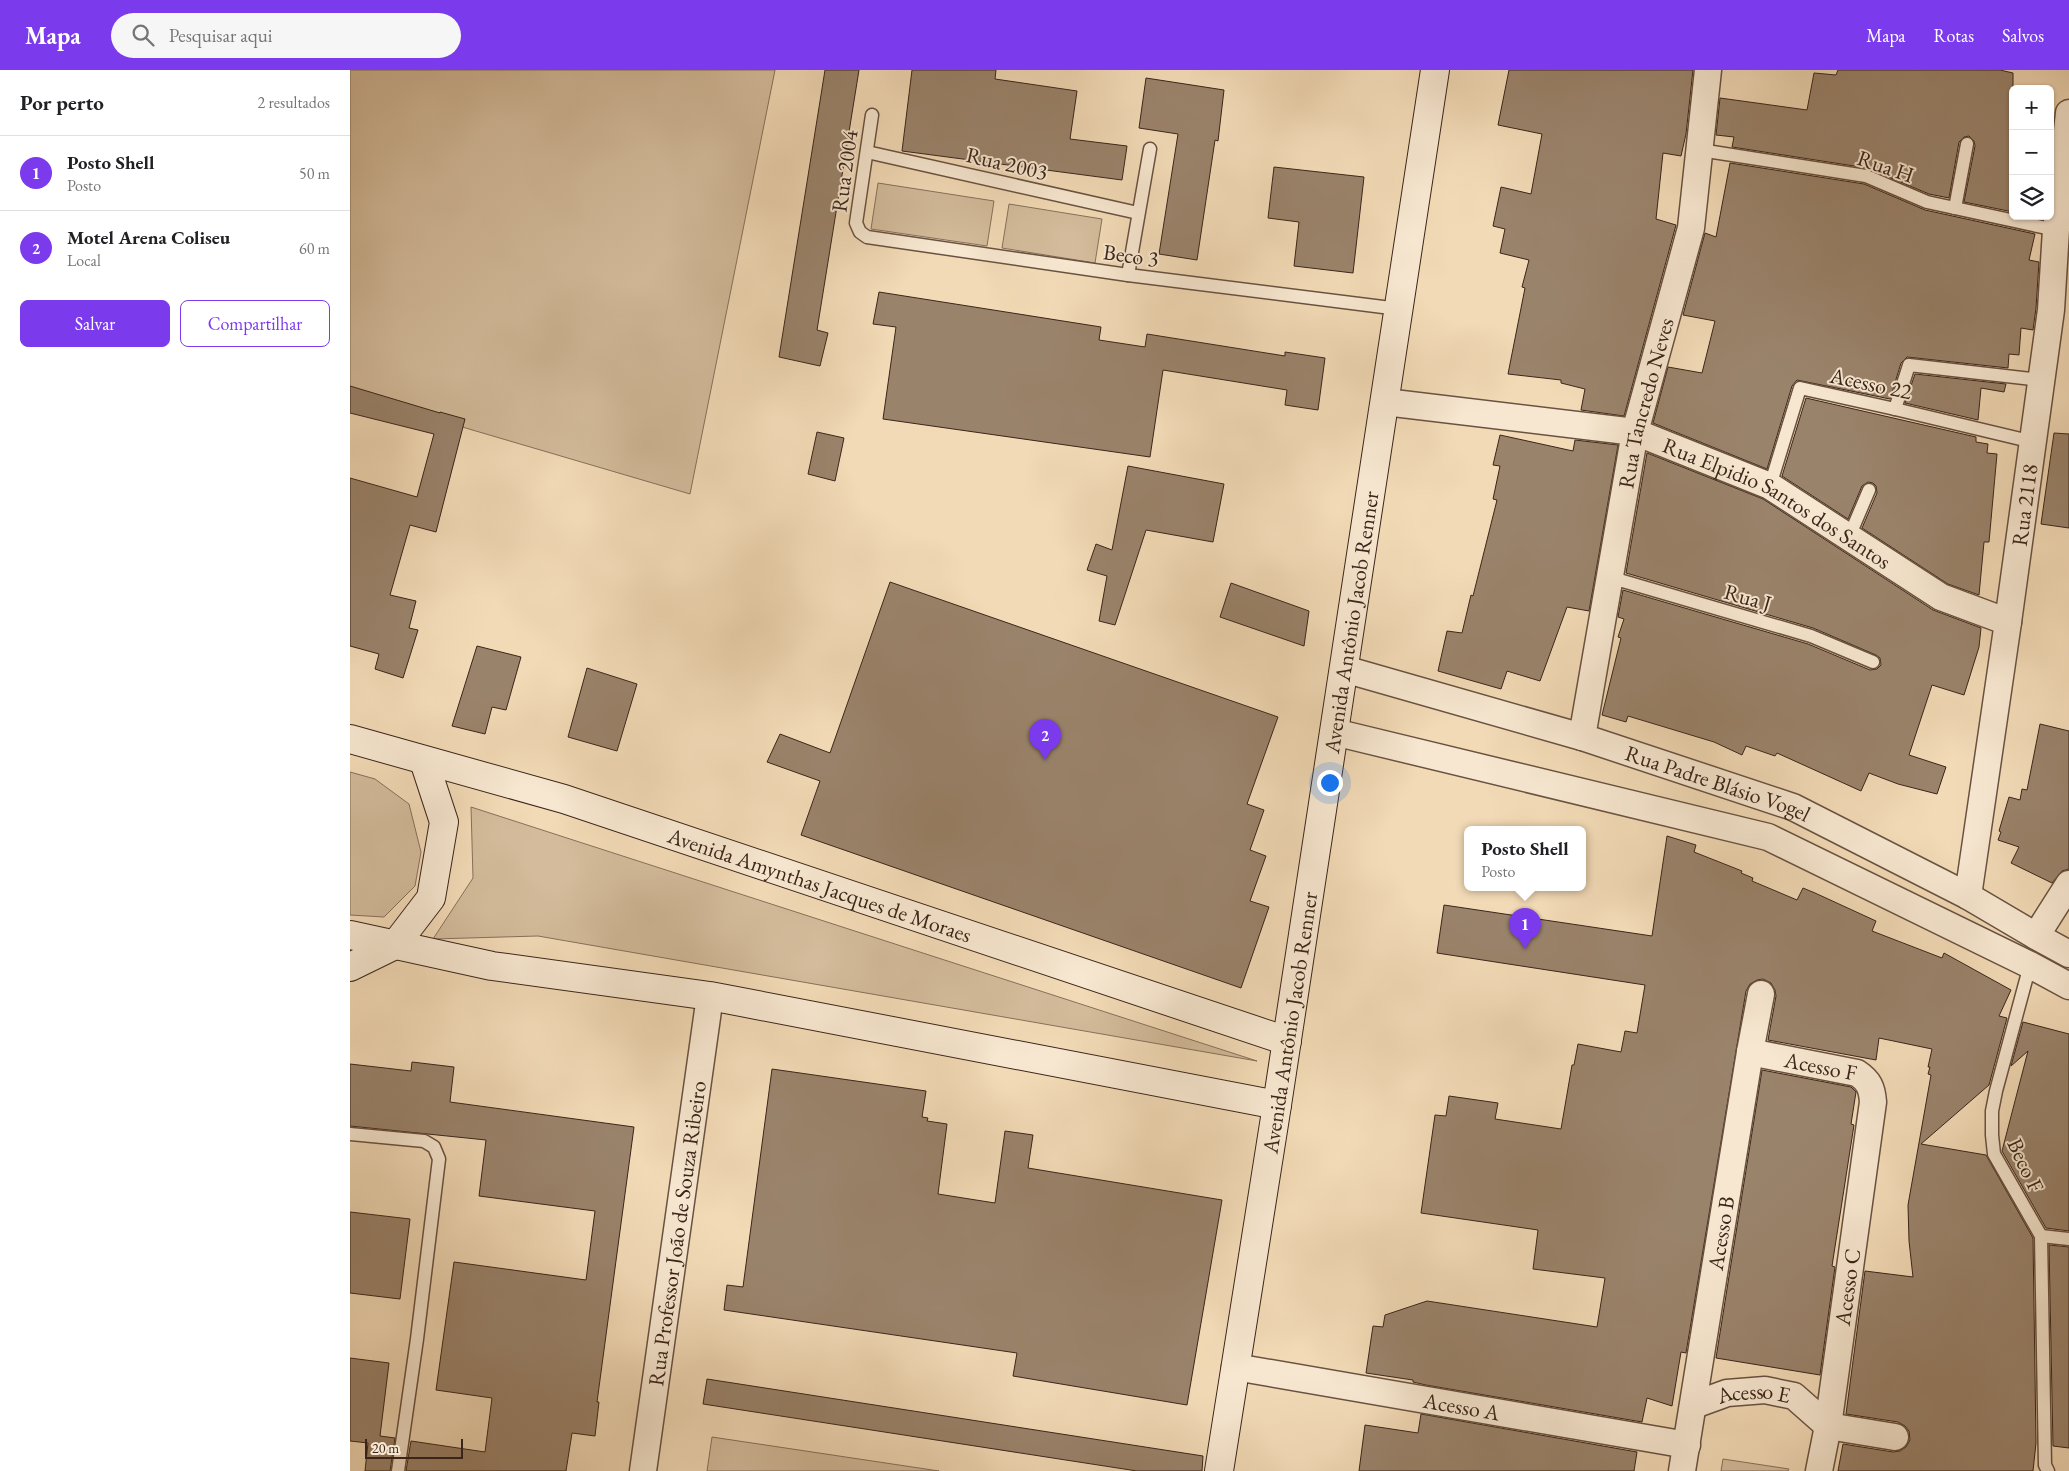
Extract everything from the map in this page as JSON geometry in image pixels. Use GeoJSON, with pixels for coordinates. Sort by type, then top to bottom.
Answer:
{"type":"FeatureCollection","features":[{"type":"Feature","properties":{"kind":"street","name":"Avenida Antônio Jacob Renner"},"geometry":{"type":"LineString","coordinates":[[1219,1471],[1287,1041],[1435,70]]}},
{"type":"Feature","properties":{"kind":"street","name":"Rua Tancredo Neves"},"geometry":{"type":"LineString","coordinates":[[1582,737],[1635,432],[1691,228],[1708,70]]}},
{"type":"Feature","properties":{"kind":"street","name":"Rua 2118"},"geometry":{"type":"LineString","coordinates":[[1968,896],[2051,310],[2056,230],[2068,151],[2069,113]]}},
{"type":"Feature","properties":{"kind":"street","name":"Rua Elpidio Santos dos Santos"},"geometry":{"type":"LineString","coordinates":[[1385,402],[1635,432],[1770,486],[1941,597],[2008,622]]}},
{"type":"Feature","properties":{"kind":"street","name":"Rua Padre Blásio Vogel"},"geometry":{"type":"LineString","coordinates":[[1344,669],[1582,737],[1793,807],[1968,896],[2069,954]]}},
{"type":"Feature","properties":{"kind":"street","name":"Rua Padre Blásio Vogel"},"geometry":{"type":"LineString","coordinates":[[1334,732],[1768,837],[2030,965],[2069,986]]}},
{"type":"Feature","properties":{"kind":"street","name":"Avenida Amynthas Jacques de Moraes"},"geometry":{"type":"LineString","coordinates":[[350,739],[564,799],[1287,1041]]}},
{"type":"Feature","properties":{"kind":"street"},"geometry":{"type":"LineString","coordinates":[[350,967],[395,945],[432,898],[444,822],[424,761]]}},
{"type":"Feature","properties":{"kind":"street"},"geometry":{"type":"LineString","coordinates":[[2036,936],[2069,884]]}},
{"type":"Feature","properties":{"kind":"street"},"geometry":{"type":"LineString","coordinates":[[350,935],[492,966],[710,996],[1277,1105]]}},
{"type":"Feature","properties":{"kind":"street","name":"Acesso B"},"geometry":{"type":"LineString","coordinates":[[1682,1471],[1761,994]]}},
{"type":"Feature","properties":{"kind":"street","name":"Rua Professor João de Souza Ribeiro"},"geometry":{"type":"LineString","coordinates":[[643,1471],[710,996]]}},
{"type":"Feature","properties":{"kind":"street","name":"Acesso F"},"geometry":{"type":"LineString","coordinates":[[1750,1052],[1857,1073],[1870,1084],[1873,1102]]}},
{"type":"Feature","properties":{"kind":"street","name":"Acesso C"},"geometry":{"type":"LineString","coordinates":[[1819,1471],[1828,1426],[1873,1102]]}},
{"type":"Feature","properties":{"kind":"street","name":"Acesso A"},"geometry":{"type":"LineString","coordinates":[[1236,1367],[1687,1445]]}},
{"type":"Feature","properties":{"kind":"street","name":"Acesso E"},"geometry":{"type":"LineString","coordinates":[[1694,1405],[1727,1393],[1765,1390],[1794,1396],[1828,1426]]}},
{"type":"Feature","properties":{"kind":"street"},"geometry":{"type":"LineString","coordinates":[[1828,1426],[1895,1438]]}},
{"type":"Feature","properties":{"kind":"lane","name":"Rua 2004"},"geometry":{"type":"LineString","coordinates":[[860,232],[856,223],[872,115]]}},
{"type":"Feature","properties":{"kind":"lane"},"geometry":{"type":"LineString","coordinates":[[1955,208],[1967,144]]}},
{"type":"Feature","properties":{"kind":"lane"},"geometry":{"type":"LineString","coordinates":[[1128,275],[1150,149]]}},
{"type":"Feature","properties":{"kind":"lane","name":"Rua H"},"geometry":{"type":"LineString","coordinates":[[1700,150],[1866,176],[1926,202],[2056,230]]}},
{"type":"Feature","properties":{"kind":"lane","name":"Rua 2003"},"geometry":{"type":"LineString","coordinates":[[867,152],[1138,213]]}},
{"type":"Feature","properties":{"kind":"lane","name":"Beco 3"},"geometry":{"type":"LineString","coordinates":[[860,232],[867,237],[1128,275],[1399,309]]}},
{"type":"Feature","properties":{"kind":"lane"},"geometry":{"type":"LineString","coordinates":[[1895,409],[1909,365],[2041,380]]}},
{"type":"Feature","properties":{"kind":"lane","name":"Acesso 22"},"geometry":{"type":"LineString","coordinates":[[1770,486],[1800,388],[2033,442]]}},
{"type":"Feature","properties":{"kind":"lane"},"geometry":{"type":"LineString","coordinates":[[1849,538],[1869,490]]}},
{"type":"Feature","properties":{"kind":"lane","name":"Rua J"},"geometry":{"type":"LineString","coordinates":[[1609,577],[1811,636],[1874,662]]}},
{"type":"Feature","properties":{"kind":"lane","name":"Beco F"},"geometry":{"type":"LineString","coordinates":[[2030,965],[1996,1091],[1992,1112],[1992,1135],[1994,1154],[2041,1236],[2045,1464],[2048,1471]]}},
{"type":"Feature","properties":{"kind":"lane"},"geometry":{"type":"LineString","coordinates":[[350,1134],[424,1141],[434,1147],[438,1158],[417,1338],[398,1471]]}},
{"type":"Feature","properties":{"kind":"lane"},"geometry":{"type":"LineString","coordinates":[[2041,1236],[2069,1239]]}},
{"type":"Feature","properties":{"kind":"shaded area"},"geometry":{"type":"Polygon","coordinates":[[[350,70],[775,70],[690,494],[350,394],[350,70]]]}},
{"type":"Feature","properties":{"kind":"shaded area"},"geometry":{"type":"Polygon","coordinates":[[[878,183],[994,201],[987,246],[871,229],[878,183]]]}},
{"type":"Feature","properties":{"kind":"shaded area"},"geometry":{"type":"Polygon","coordinates":[[[1009,204],[1102,219],[1095,263],[1002,248],[1009,204]]]}},
{"type":"Feature","properties":{"kind":"shaded area"},"geometry":{"type":"Polygon","coordinates":[[[350,772],[375,779],[409,804],[421,852],[415,886],[384,917],[350,915],[350,772]]]}},
{"type":"Feature","properties":{"kind":"shaded area"},"geometry":{"type":"Polygon","coordinates":[[[471,807],[1257,1061],[538,936],[433,939],[473,878],[471,807]]]}},
{"type":"Feature","properties":{"kind":"shaded area"},"geometry":{"type":"Polygon","coordinates":[[[712,1437],[939,1471],[707,1471],[712,1437]]]}},
{"type":"Feature","properties":{"kind":"shaded area"},"geometry":{"type":"Polygon","coordinates":[[[1723,1459],[1789,1469],[1788,1471],[1721,1471],[1723,1459]]]}},
{"type":"Feature","properties":{"kind":"building"},"geometry":{"type":"Polygon","coordinates":[[[825,70],[859,70],[817,330],[828,333],[820,366],[779,357],[825,70]]]}},
{"type":"Feature","properties":{"kind":"building"},"geometry":{"type":"Polygon","coordinates":[[[912,70],[996,70],[995,79],[1077,91],[1070,139],[1127,146],[1122,180],[902,151],[912,70]]]}},
{"type":"Feature","properties":{"kind":"building"},"geometry":{"type":"Polygon","coordinates":[[[1509,70],[1693,70],[1686,134],[1681,156],[1663,153],[1656,219],[1676,225],[1624,416],[1581,410],[1585,389],[1561,383],[1561,380],[1508,374],[1525,288],[1522,287],[1529,260],[1500,253],[1505,229],[1493,226],[1501,187],[1531,194],[1542,134],[1498,125],[1509,70]]]}},
{"type":"Feature","properties":{"kind":"building"},"geometry":{"type":"Polygon","coordinates":[[[1838,70],[2000,70],[2013,73],[2013,85],[2009,85],[2009,211],[1964,202],[1975,146],[1974,141],[1969,136],[1964,137],[1959,142],[1949,198],[1929,194],[1867,168],[1732,147],[1734,137],[1716,135],[1720,98],[1807,110],[1814,73],[1836,75],[1838,70]]]}},
{"type":"Feature","properties":{"kind":"building"},"geometry":{"type":"Polygon","coordinates":[[[1146,78],[1224,90],[1218,141],[1215,140],[1197,260],[1159,254],[1178,134],[1139,128],[1146,78]]]}},
{"type":"Feature","properties":{"kind":"building"},"geometry":{"type":"Polygon","coordinates":[[[1730,163],[1864,184],[1925,210],[2035,234],[2029,260],[2039,262],[2036,308],[2033,330],[2021,328],[2019,355],[2009,354],[2008,368],[1907,357],[1901,363],[1890,399],[1797,380],[1792,386],[1767,469],[1653,423],[1668,367],[1702,373],[1715,321],[1683,315],[1705,233],[1716,237],[1730,163]]]}},
{"type":"Feature","properties":{"kind":"building"},"geometry":{"type":"Polygon","coordinates":[[[1274,167],[1364,177],[1353,273],[1294,266],[1299,222],[1268,218],[1274,167]]]}},
{"type":"Feature","properties":{"kind":"building"},"geometry":{"type":"Polygon","coordinates":[[[879,292],[1101,327],[1099,340],[1145,347],[1147,334],[1285,356],[1285,352],[1325,358],[1318,410],[1285,405],[1287,390],[1163,370],[1150,457],[883,419],[896,327],[873,324],[879,292]]]}},
{"type":"Feature","properties":{"kind":"building"},"geometry":{"type":"Polygon","coordinates":[[[1915,374],[2006,384],[2004,392],[1981,388],[1978,420],[1905,403],[1915,374]]]}},
{"type":"Feature","properties":{"kind":"building"},"geometry":{"type":"Polygon","coordinates":[[[350,386],[465,419],[436,532],[410,525],[390,595],[416,601],[409,628],[418,630],[403,678],[375,669],[379,654],[350,646],[350,478],[417,497],[434,434],[350,413],[350,386]]]}},
{"type":"Feature","properties":{"kind":"building"},"geometry":{"type":"Polygon","coordinates":[[[1806,398],[1976,437],[1976,442],[1988,444],[1987,453],[1997,454],[1989,542],[1984,542],[1979,595],[1948,584],[1862,528],[1877,493],[1876,486],[1873,483],[1868,482],[1862,486],[1848,519],[1782,476],[1806,398]]]}},
{"type":"Feature","properties":{"kind":"building"},"geometry":{"type":"Polygon","coordinates":[[[817,432],[844,438],[835,481],[808,474],[817,432]]]}},
{"type":"Feature","properties":{"kind":"building"},"geometry":{"type":"Polygon","coordinates":[[[2054,433],[2069,434],[2069,528],[2041,524],[2054,433]]]}},
{"type":"Feature","properties":{"kind":"building"},"geometry":{"type":"Polygon","coordinates":[[[1500,435],[1573,451],[1575,440],[1618,445],[1589,611],[1567,607],[1540,681],[1507,671],[1501,689],[1438,671],[1447,631],[1462,633],[1471,595],[1473,596],[1497,500],[1493,499],[1500,466],[1493,465],[1500,435]]]}},
{"type":"Feature","properties":{"kind":"building"},"geometry":{"type":"Polygon","coordinates":[[[1647,453],[1763,499],[1933,610],[1981,628],[1979,647],[1964,695],[1932,685],[1909,755],[1946,767],[1937,794],[1898,784],[1869,773],[1861,791],[1777,753],[1775,756],[1746,746],[1742,755],[1714,742],[1628,716],[1626,722],[1602,715],[1621,638],[1618,637],[1624,619],[1618,617],[1623,590],[1808,644],[1870,670],[1877,669],[1881,665],[1880,658],[1876,655],[1813,628],[1626,573],[1647,453]]]}},
{"type":"Feature","properties":{"kind":"building"},"geometry":{"type":"Polygon","coordinates":[[[1128,466],[1224,484],[1213,542],[1146,530],[1115,625],[1099,621],[1107,576],[1087,570],[1096,544],[1112,550],[1128,466]]]}},
{"type":"Feature","properties":{"kind":"building"},"geometry":{"type":"Polygon","coordinates":[[[890,582],[1278,717],[1247,804],[1264,810],[1250,850],[1266,856],[1250,901],[1269,907],[1241,988],[801,835],[820,781],[767,762],[780,734],[830,753],[890,582]]]}},
{"type":"Feature","properties":{"kind":"building"},"geometry":{"type":"Polygon","coordinates":[[[1231,583],[1309,611],[1304,646],[1220,617],[1231,583]]]}},
{"type":"Feature","properties":{"kind":"building"},"geometry":{"type":"Polygon","coordinates":[[[477,646],[521,657],[506,710],[492,707],[485,734],[452,726],[477,646]]]}},
{"type":"Feature","properties":{"kind":"building"},"geometry":{"type":"Polygon","coordinates":[[[587,668],[637,684],[617,751],[568,737],[587,668]]]}},
{"type":"Feature","properties":{"kind":"building"},"geometry":{"type":"Polygon","coordinates":[[[2040,724],[2069,731],[2069,869],[2062,871],[2052,883],[2011,863],[2019,847],[1998,840],[2009,797],[2020,800],[2022,789],[2027,790],[2040,724]]]}},
{"type":"Feature","properties":{"kind":"building"},"geometry":{"type":"Polygon","coordinates":[[[1667,836],[1696,845],[1694,852],[1742,871],[1741,873],[1753,878],[1752,881],[1797,900],[1803,888],[1815,893],[1876,921],[1872,931],[1942,958],[1944,953],[2011,990],[1999,1016],[2007,1018],[1989,1085],[1921,1144],[1986,1155],[2033,1238],[2036,1443],[2033,1471],[1838,1471],[1843,1444],[1893,1452],[1900,1451],[1906,1447],[1910,1440],[1909,1431],[1898,1422],[1846,1414],[1865,1271],[1913,1277],[1908,1205],[1931,1075],[1928,1074],[1930,1067],[1928,1067],[1932,1049],[1879,1038],[1876,1060],[1768,1040],[1776,996],[1771,983],[1763,979],[1750,984],[1746,991],[1686,1353],[1681,1352],[1672,1406],[1647,1398],[1642,1422],[1366,1373],[1373,1326],[1383,1327],[1385,1315],[1427,1301],[1597,1327],[1605,1278],[1533,1269],[1538,1230],[1421,1213],[1435,1115],[1446,1116],[1449,1096],[1498,1103],[1495,1119],[1561,1129],[1572,1065],[1574,1065],[1578,1044],[1621,1052],[1625,1031],[1637,1033],[1645,985],[1437,953],[1444,905],[1652,936],[1667,836]]]}},
{"type":"Feature","properties":{"kind":"building"},"geometry":{"type":"Polygon","coordinates":[[[2023,1022],[2069,1034],[2069,1231],[2046,1228],[2002,1151],[2028,1051],[2011,1066],[2023,1022]]]}},
{"type":"Feature","properties":{"kind":"building"},"geometry":{"type":"Polygon","coordinates":[[[412,1062],[454,1067],[450,1102],[634,1127],[597,1402],[599,1402],[595,1436],[572,1433],[566,1471],[406,1471],[411,1441],[485,1452],[492,1398],[436,1390],[454,1262],[586,1280],[595,1211],[479,1196],[486,1140],[350,1126],[350,1064],[411,1071],[412,1062]]]}},
{"type":"Feature","properties":{"kind":"building"},"geometry":{"type":"Polygon","coordinates":[[[772,1069],[926,1091],[922,1117],[928,1118],[927,1121],[947,1124],[938,1194],[995,1203],[1005,1131],[1033,1135],[1028,1168],[1222,1200],[1187,1405],[1013,1376],[1017,1353],[724,1310],[727,1285],[743,1287],[772,1069]]]}},
{"type":"Feature","properties":{"kind":"building"},"geometry":{"type":"Polygon","coordinates":[[[1762,1070],[1851,1087],[1856,1092],[1851,1124],[1854,1125],[1832,1266],[1835,1267],[1820,1375],[1716,1358],[1762,1070]]]}},
{"type":"Feature","properties":{"kind":"building"},"geometry":{"type":"Polygon","coordinates":[[[350,1212],[410,1219],[400,1299],[350,1293],[350,1212]]]}},
{"type":"Feature","properties":{"kind":"building"},"geometry":{"type":"Polygon","coordinates":[[[2049,1245],[2069,1247],[2069,1448],[2053,1446],[2049,1245]]]}},
{"type":"Feature","properties":{"kind":"building"},"geometry":{"type":"Polygon","coordinates":[[[350,1358],[389,1363],[380,1436],[395,1438],[390,1471],[365,1471],[368,1443],[350,1441],[350,1358]]]}},
{"type":"Feature","properties":{"kind":"building"},"geometry":{"type":"Polygon","coordinates":[[[707,1379],[1203,1456],[1202,1471],[1137,1471],[703,1404],[707,1379]]]}},
{"type":"Feature","properties":{"kind":"building"},"geometry":{"type":"Polygon","coordinates":[[[1421,1414],[1637,1452],[1634,1471],[1359,1471],[1365,1425],[1418,1433],[1421,1414]]]}},
{"type":"Feature","properties":{"kind":"place","name":"Motel Arena Coliseu"},"geometry":{"type":"Point","coordinates":[1045,760]}},
{"type":"Feature","properties":{"kind":"place","name":"Posto Shell"},"geometry":{"type":"Point","coordinates":[1525,949]}}]}
